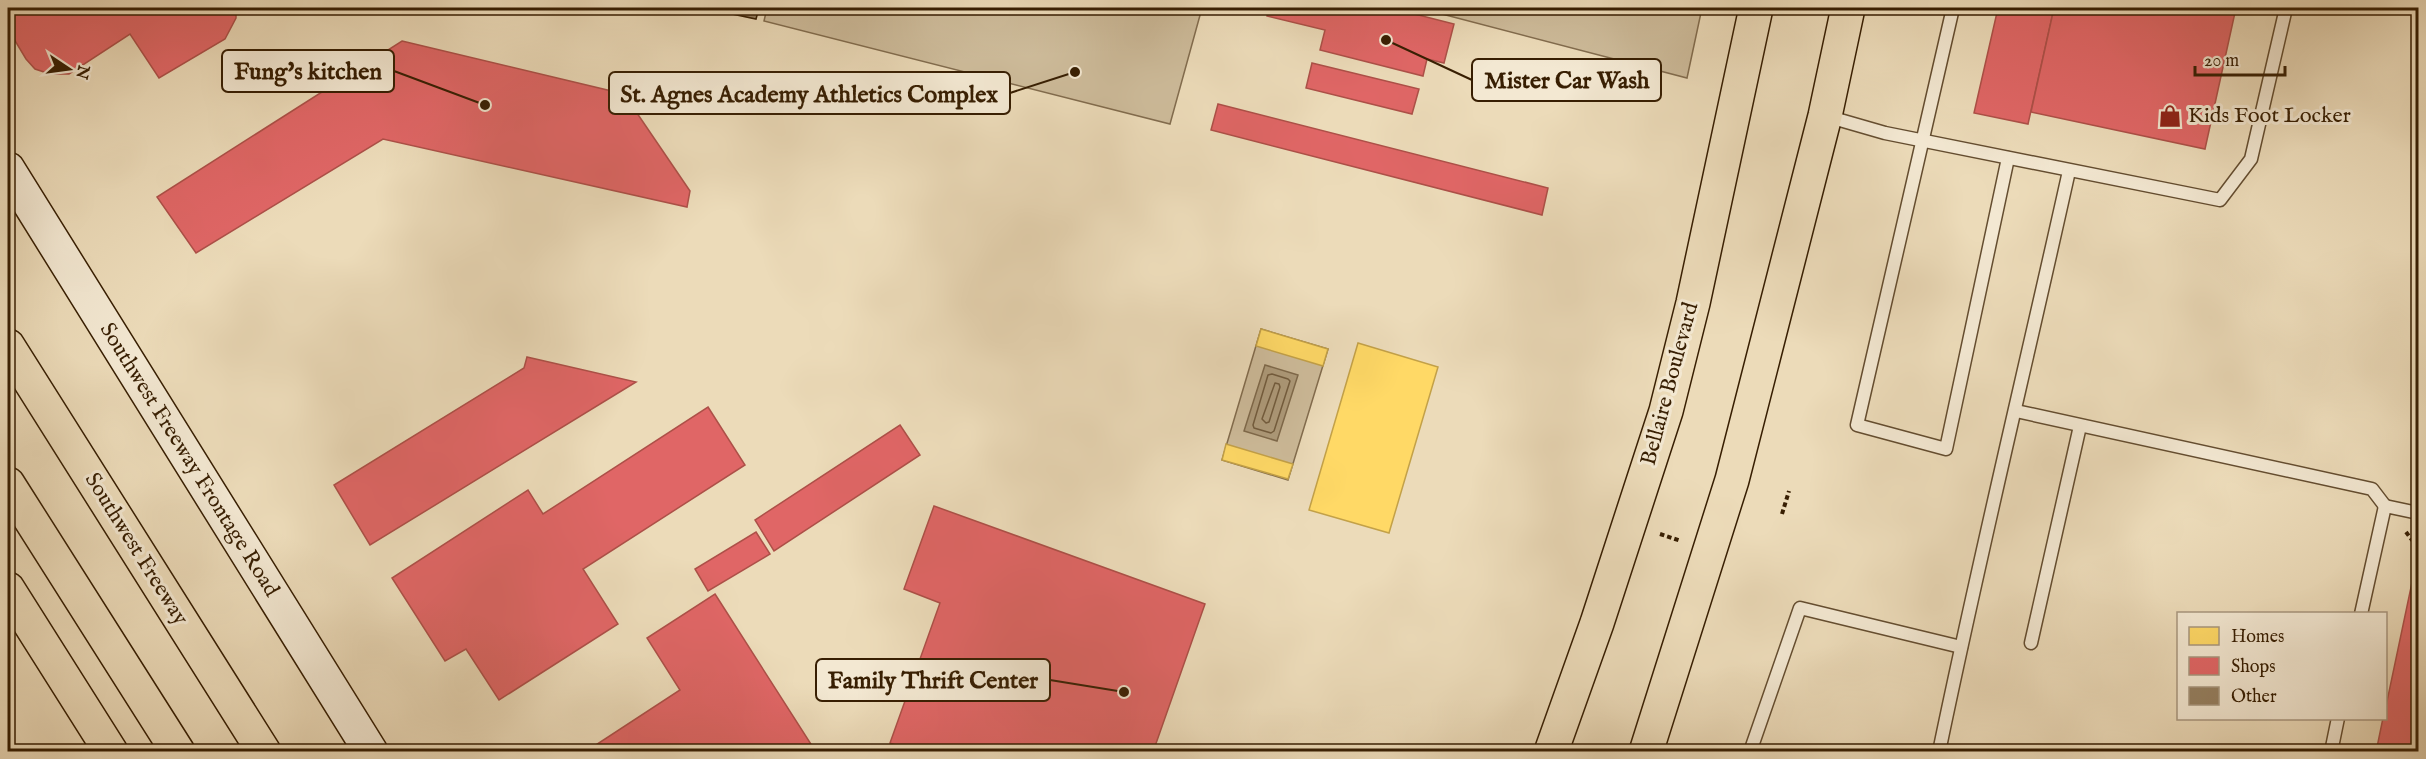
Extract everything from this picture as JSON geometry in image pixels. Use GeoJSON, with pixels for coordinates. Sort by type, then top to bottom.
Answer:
{"type":"FeatureCollection","features":[{"type":"Feature","properties":{"kind":"main road","name":"Bellaire Boulevard"},"geometry":{"type":"LineString","coordinates":[[1551,752],[1597,623],[1666,411],[1693,303],[1756,8]]}},
{"type":"Feature","properties":{"kind":"main road"},"geometry":{"type":"LineString","coordinates":[[1646,752],[1732,480],[1825,116],[1848,8]]}},
{"type":"Feature","properties":{"kind":"main road","name":"Southwest Freeway Frontage Road"},"geometry":{"type":"LineString","coordinates":[[8,169],[371,752]]}},
{"type":"Feature","properties":{"kind":"main road","name":"Southwest Freeway"},"geometry":{"type":"LineString","coordinates":[[8,346],[264,752]]}},
{"type":"Feature","properties":{"kind":"main road"},"geometry":{"type":"LineString","coordinates":[[8,484],[178,752]]}},
{"type":"Feature","properties":{"kind":"main road"},"geometry":{"type":"LineString","coordinates":[[8,589],[111,752]]}},
{"type":"Feature","properties":{"kind":"lane"},"geometry":{"type":"LineString","coordinates":[[1953,8],[1857,425],[1946,449],[2008,158]]}},
{"type":"Feature","properties":{"kind":"lane"},"geometry":{"type":"LineString","coordinates":[[1825,116],[1922,141],[2220,200],[2251,159],[2286,8]]}},
{"type":"Feature","properties":{"kind":"lane"},"geometry":{"type":"LineString","coordinates":[[1939,752],[2069,171]]}},
{"type":"Feature","properties":{"kind":"lane"},"geometry":{"type":"LineString","coordinates":[[2016,411],[2372,489],[2385,506],[2418,513]]}},
{"type":"Feature","properties":{"kind":"lane"},"geometry":{"type":"LineString","coordinates":[[2031,643],[2080,426]]}},
{"type":"Feature","properties":{"kind":"lane"},"geometry":{"type":"LineString","coordinates":[[2361,612],[2385,506]]}},
{"type":"Feature","properties":{"kind":"lane"},"geometry":{"type":"LineString","coordinates":[[1750,752],[1800,608],[1961,647]]}},
{"type":"Feature","properties":{"kind":"lane"},"geometry":{"type":"LineString","coordinates":[[2331,752],[2338,720]]}},
{"type":"Feature","properties":{"kind":"path"},"geometry":{"type":"LineString","coordinates":[[1782,514],[1788,491]]}},
{"type":"Feature","properties":{"kind":"path"},"geometry":{"type":"LineString","coordinates":[[1651,532],[1682,541]]}},
{"type":"Feature","properties":{"kind":"shaded area"},"geometry":{"type":"Polygon","coordinates":[[[767,8],[1202,8],[1170,124],[764,21],[767,8]]]}},
{"type":"Feature","properties":{"kind":"shaded area"},"geometry":{"type":"Polygon","coordinates":[[[1419,8],[1702,8],[1687,78],[1419,8]]]}},
{"type":"Feature","properties":{"kind":"shaded area"},"geometry":{"type":"Polygon","coordinates":[[[1261,329],[1328,349],[1288,480],[1222,460],[1261,329]]]}},
{"type":"Feature","properties":{"kind":"water"},"geometry":{"type":"Polygon","coordinates":[[[1265,365],[1298,375],[1277,441],[1244,431],[1265,365]]]}},
{"type":"Feature","properties":{"kind":"building: Homes"},"geometry":{"type":"Polygon","coordinates":[[[1261,329],[1328,349],[1323,366],[1256,346],[1261,329]]]}},
{"type":"Feature","properties":{"kind":"building: Homes"},"geometry":{"type":"Polygon","coordinates":[[[1358,343],[1438,367],[1389,533],[1309,510],[1358,343]]]}},
{"type":"Feature","properties":{"kind":"building: Homes"},"geometry":{"type":"Polygon","coordinates":[[[1226,444],[1293,464],[1288,479],[1222,460],[1226,444]]]}},
{"type":"Feature","properties":{"kind":"building: Shops"},"geometry":{"type":"Polygon","coordinates":[[[8,8],[236,8],[236,18],[225,39],[159,78],[130,34],[69,74],[50,74],[35,69],[26,59],[8,29],[8,8]]]}},
{"type":"Feature","properties":{"kind":"building: Shops"},"geometry":{"type":"Polygon","coordinates":[[[1269,8],[1391,8],[1454,24],[1444,63],[1427,59],[1423,76],[1320,50],[1325,30],[1267,16],[1269,8]]]}},
{"type":"Feature","properties":{"kind":"building: Shops"},"geometry":{"type":"Polygon","coordinates":[[[1998,8],[2054,8],[2028,124],[1974,113],[1998,8]]]}},
{"type":"Feature","properties":{"kind":"building: Shops"},"geometry":{"type":"Polygon","coordinates":[[[2054,8],[2236,8],[2205,149],[2031,112],[2054,8]]]}},
{"type":"Feature","properties":{"kind":"building: Shops"},"geometry":{"type":"Polygon","coordinates":[[[402,41],[624,94],[690,191],[687,207],[383,139],[196,253],[157,197],[402,41]]]}},
{"type":"Feature","properties":{"kind":"building: Shops"},"geometry":{"type":"Polygon","coordinates":[[[1312,63],[1419,89],[1412,114],[1306,88],[1312,63]]]}},
{"type":"Feature","properties":{"kind":"building: Shops"},"geometry":{"type":"Polygon","coordinates":[[[1218,104],[1548,188],[1542,215],[1211,130],[1218,104]]]}},
{"type":"Feature","properties":{"kind":"building: Shops"},"geometry":{"type":"Polygon","coordinates":[[[527,357],[636,382],[370,545],[334,485],[524,368],[527,357]]]}},
{"type":"Feature","properties":{"kind":"building: Shops"},"geometry":{"type":"Polygon","coordinates":[[[708,407],[745,465],[583,569],[618,624],[499,700],[466,649],[445,661],[392,578],[528,490],[543,514],[708,407]]]}},
{"type":"Feature","properties":{"kind":"building: Shops"},"geometry":{"type":"Polygon","coordinates":[[[900,425],[920,455],[774,551],[755,520],[900,425]]]}},
{"type":"Feature","properties":{"kind":"building: Shops"},"geometry":{"type":"Polygon","coordinates":[[[934,506],[1205,604],[1153,752],[915,752],[890,743],[940,603],[904,589],[934,506]]]}},
{"type":"Feature","properties":{"kind":"building: Shops"},"geometry":{"type":"Polygon","coordinates":[[[756,532],[770,554],[708,591],[695,569],[756,532]]]}},
{"type":"Feature","properties":{"kind":"building: Shops"},"geometry":{"type":"Polygon","coordinates":[[[2418,554],[2418,752],[2376,752],[2383,720],[2387,720],[2387,701],[2418,554]]]}},
{"type":"Feature","properties":{"kind":"building: Shops"},"geometry":{"type":"Polygon","coordinates":[[[715,594],[816,752],[585,752],[680,690],[647,638],[715,594]]]}},
{"type":"Feature","properties":{"kind":"building: Other"},"geometry":{"type":"Polygon","coordinates":[[[704,8],[759,8],[756,19],[704,8]]]}},
{"type":"Feature","properties":{"kind":"place","name":"Mister Car Wash"},"geometry":{"type":"Point","coordinates":[1386,40]}},
{"type":"Feature","properties":{"kind":"place","name":"St. Agnes Academy Athletics Complex"},"geometry":{"type":"Point","coordinates":[1075,72]}},
{"type":"Feature","properties":{"kind":"place","name":"Fung's kitchen"},"geometry":{"type":"Point","coordinates":[485,105]}},
{"type":"Feature","properties":{"kind":"place","name":"Kids Foot Locker"},"geometry":{"type":"Point","coordinates":[2170,116]}},
{"type":"Feature","properties":{"kind":"place","name":"Family Thrift Center"},"geometry":{"type":"Point","coordinates":[1124,692]}}]}
